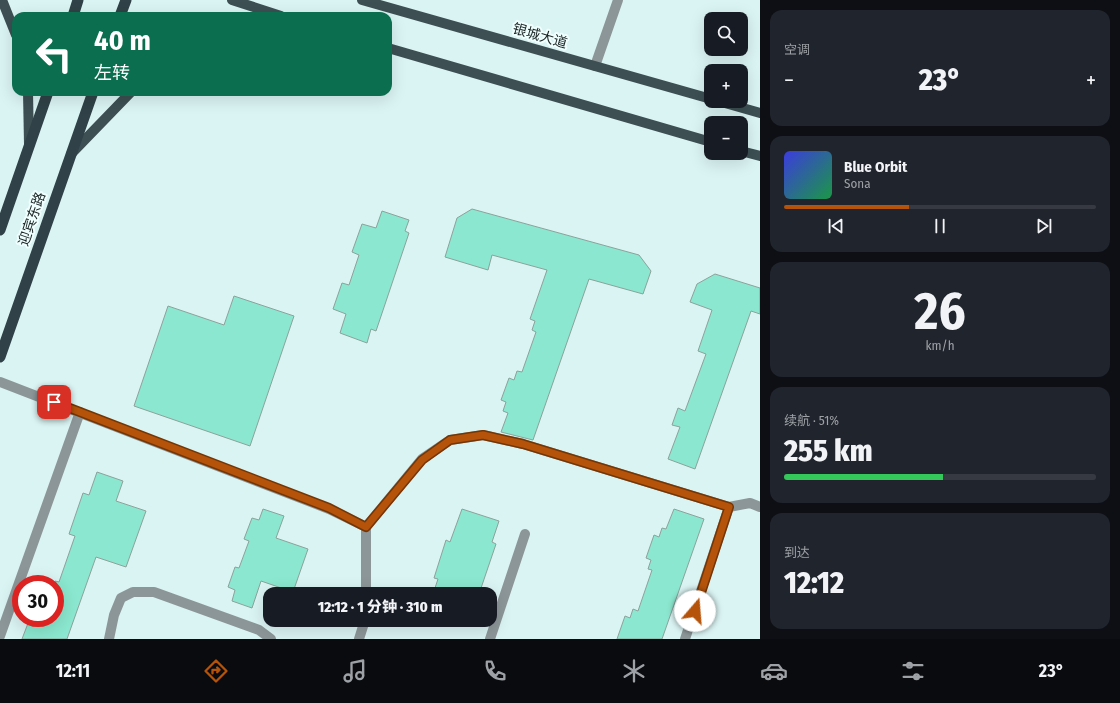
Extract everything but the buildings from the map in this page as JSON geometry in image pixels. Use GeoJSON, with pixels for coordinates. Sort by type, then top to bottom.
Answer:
{"type":"FeatureCollection","features":[{"type":"Feature","properties":{"kind":"highway"},"geometry":{"type":"LineString","coordinates":[[74,12],[78,0]]}},
{"type":"Feature","properties":{"kind":"highway"},"geometry":{"type":"LineString","coordinates":[[122,12],[126,0]]}},
{"type":"Feature","properties":{"kind":"highway","name":"迎宾东路"},"geometry":{"type":"LineString","coordinates":[[0,230],[47,96]]}},
{"type":"Feature","properties":{"kind":"highway","name":"迎宾东路"},"geometry":{"type":"LineString","coordinates":[[0,357],[92,96]]}},
{"type":"Feature","properties":{"kind":"main road"},"geometry":{"type":"LineString","coordinates":[[2,0],[12,25]]}},
{"type":"Feature","properties":{"kind":"main road"},"geometry":{"type":"LineString","coordinates":[[232,0],[269,12]]}},
{"type":"Feature","properties":{"kind":"main road","name":"银城大道"},"geometry":{"type":"LineString","coordinates":[[362,0],[704,97]]}},
{"type":"Feature","properties":{"kind":"main road"},"geometry":{"type":"LineString","coordinates":[[392,49],[704,140]]}},
{"type":"Feature","properties":{"kind":"main road"},"geometry":{"type":"LineString","coordinates":[[28,96],[29,147]]}},
{"type":"Feature","properties":{"kind":"main road"},"geometry":{"type":"LineString","coordinates":[[71,154],[127,96]]}},
{"type":"Feature","properties":{"kind":"main road"},"geometry":{"type":"LineString","coordinates":[[742,108],[760,113]]}},
{"type":"Feature","properties":{"kind":"main road"},"geometry":{"type":"LineString","coordinates":[[748,153],[760,156]]}},
{"type":"Feature","properties":{"kind":"street"},"geometry":{"type":"LineString","coordinates":[[595,66],[618,0]]}},
{"type":"Feature","properties":{"kind":"street"},"geometry":{"type":"LineString","coordinates":[[0,382],[329,508],[366,527]]}},
{"type":"Feature","properties":{"kind":"street"},"geometry":{"type":"LineString","coordinates":[[0,636],[80,412]]}},
{"type":"Feature","properties":{"kind":"street"},"geometry":{"type":"LineString","coordinates":[[366,587],[366,527],[422,460],[450,440],[483,435],[523,444],[729,507],[750,503],[760,507]]}},
{"type":"Feature","properties":{"kind":"street"},"geometry":{"type":"LineString","coordinates":[[685,639],[729,507]]}},
{"type":"Feature","properties":{"kind":"street"},"geometry":{"type":"LineString","coordinates":[[490,639],[525,534]]}},
{"type":"Feature","properties":{"kind":"street"},"geometry":{"type":"LineString","coordinates":[[109,639],[114,615],[121,598],[133,592],[154,592],[259,630],[271,639]]}},
{"type":"Feature","properties":{"kind":"street"},"geometry":{"type":"LineString","coordinates":[[359,639],[363,627]]}},
{"type":"Feature","properties":{"kind":"route"},"geometry":{"type":"LineString","coordinates":[[54,402],[329,508],[366,527],[422,460],[450,440],[483,435],[523,444],[729,507],[695,611]]}}]}
